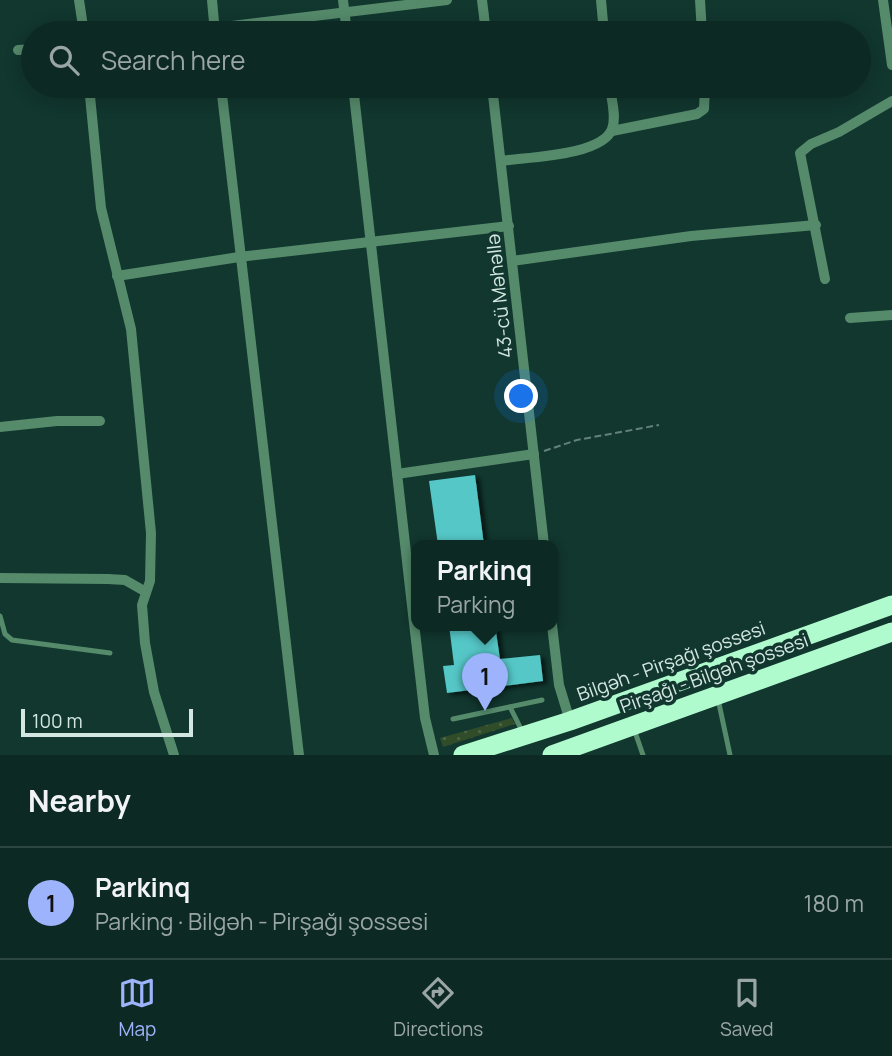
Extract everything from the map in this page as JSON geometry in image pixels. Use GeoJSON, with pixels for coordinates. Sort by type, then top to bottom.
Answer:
{"type":"FeatureCollection","features":[{"type":"Feature","properties":{"kind":"highway","name":"Bilgəh - Pirşağı şossesi"},"geometry":{"type":"LineString","coordinates":[[463,755],[525,737],[892,605]]}},
{"type":"Feature","properties":{"kind":"highway","name":"Pirşağı - Bilgəh şossesi"},"geometry":{"type":"LineString","coordinates":[[552,755],[596,744],[633,726],[892,632]]}},
{"type":"Feature","properties":{"kind":"street"},"geometry":{"type":"LineString","coordinates":[[79,0],[82,21]]}},
{"type":"Feature","properties":{"kind":"street"},"geometry":{"type":"LineString","coordinates":[[212,0],[214,21]]}},
{"type":"Feature","properties":{"kind":"street"},"geometry":{"type":"LineString","coordinates":[[343,0],[345,21]]}},
{"type":"Feature","properties":{"kind":"street"},"geometry":{"type":"LineString","coordinates":[[287,21],[447,0]]}},
{"type":"Feature","properties":{"kind":"street"},"geometry":{"type":"LineString","coordinates":[[482,0],[485,21]]}},
{"type":"Feature","properties":{"kind":"street"},"geometry":{"type":"LineString","coordinates":[[601,0],[603,21]]}},
{"type":"Feature","properties":{"kind":"street"},"geometry":{"type":"LineString","coordinates":[[700,0],[701,21]]}},
{"type":"Feature","properties":{"kind":"street"},"geometry":{"type":"LineString","coordinates":[[883,0],[892,65]]}},
{"type":"Feature","properties":{"kind":"street"},"geometry":{"type":"LineString","coordinates":[[90,98],[101,208],[131,329],[151,533],[151,570],[142,616],[145,643],[154,692],[174,755]]}},
{"type":"Feature","properties":{"kind":"street"},"geometry":{"type":"LineString","coordinates":[[222,98],[299,755]]}},
{"type":"Feature","properties":{"kind":"street"},"geometry":{"type":"LineString","coordinates":[[354,98],[411,596]]}},
{"type":"Feature","properties":{"kind":"street","name":"43-cü Məhəllə"},"geometry":{"type":"LineString","coordinates":[[493,98],[543,540]]}},
{"type":"Feature","properties":{"kind":"street"},"geometry":{"type":"LineString","coordinates":[[611,98],[612,131]]}},
{"type":"Feature","properties":{"kind":"street"},"geometry":{"type":"LineString","coordinates":[[500,161],[599,145],[612,131],[697,114],[704,109],[704,98]]}},
{"type":"Feature","properties":{"kind":"street"},"geometry":{"type":"LineString","coordinates":[[825,279],[800,153],[811,144],[839,132],[892,101]]}},
{"type":"Feature","properties":{"kind":"street"},"geometry":{"type":"LineString","coordinates":[[512,261],[691,236],[816,225]]}},
{"type":"Feature","properties":{"kind":"street"},"geometry":{"type":"LineString","coordinates":[[117,276],[239,257],[509,226]]}},
{"type":"Feature","properties":{"kind":"street"},"geometry":{"type":"LineString","coordinates":[[850,318],[892,315]]}},
{"type":"Feature","properties":{"kind":"street"},"geometry":{"type":"LineString","coordinates":[[0,427],[57,421],[100,421]]}},
{"type":"Feature","properties":{"kind":"street"},"geometry":{"type":"LineString","coordinates":[[397,474],[534,454]]}},
{"type":"Feature","properties":{"kind":"street"},"geometry":{"type":"LineString","coordinates":[[0,578],[116,579],[135,584],[146,592]]}},
{"type":"Feature","properties":{"kind":"street"},"geometry":{"type":"LineString","coordinates":[[415,631],[425,718],[434,755]]}},
{"type":"Feature","properties":{"kind":"street"},"geometry":{"type":"LineString","coordinates":[[553,631],[559,685],[570,721]]}},
{"type":"Feature","properties":{"kind":"lane"},"geometry":{"type":"LineString","coordinates":[[0,616],[5,634],[12,640],[110,653]]}},
{"type":"Feature","properties":{"kind":"lane"},"geometry":{"type":"LineString","coordinates":[[717,696],[730,755]]}},
{"type":"Feature","properties":{"kind":"lane"},"geometry":{"type":"LineString","coordinates":[[453,719],[542,700]]}},
{"type":"Feature","properties":{"kind":"lane"},"geometry":{"type":"LineString","coordinates":[[510,707],[525,737]]}},
{"type":"Feature","properties":{"kind":"lane"},"geometry":{"type":"LineString","coordinates":[[633,726],[643,755]]}},
{"type":"Feature","properties":{"kind":"path"},"geometry":{"type":"LineString","coordinates":[[534,454],[578,440],[659,425]]}},
{"type":"Feature","properties":{"kind":"green space"},"geometry":{"type":"Polygon","coordinates":[[[512,718],[515,724],[443,747],[440,738],[512,718]]]}},
{"type":"Feature","properties":{"kind":"building"},"geometry":{"type":"Polygon","coordinates":[[[475,475],[483,540],[437,540],[429,481],[475,475]]]}},
{"type":"Feature","properties":{"kind":"building"},"geometry":{"type":"Polygon","coordinates":[[[450,631],[496,631],[500,659],[540,655],[543,681],[447,693],[443,666],[454,665],[450,631]]]}},
{"type":"Feature","properties":{"kind":"place","name":"Parkinq"},"geometry":{"type":"Point","coordinates":[485,711]}}]}
